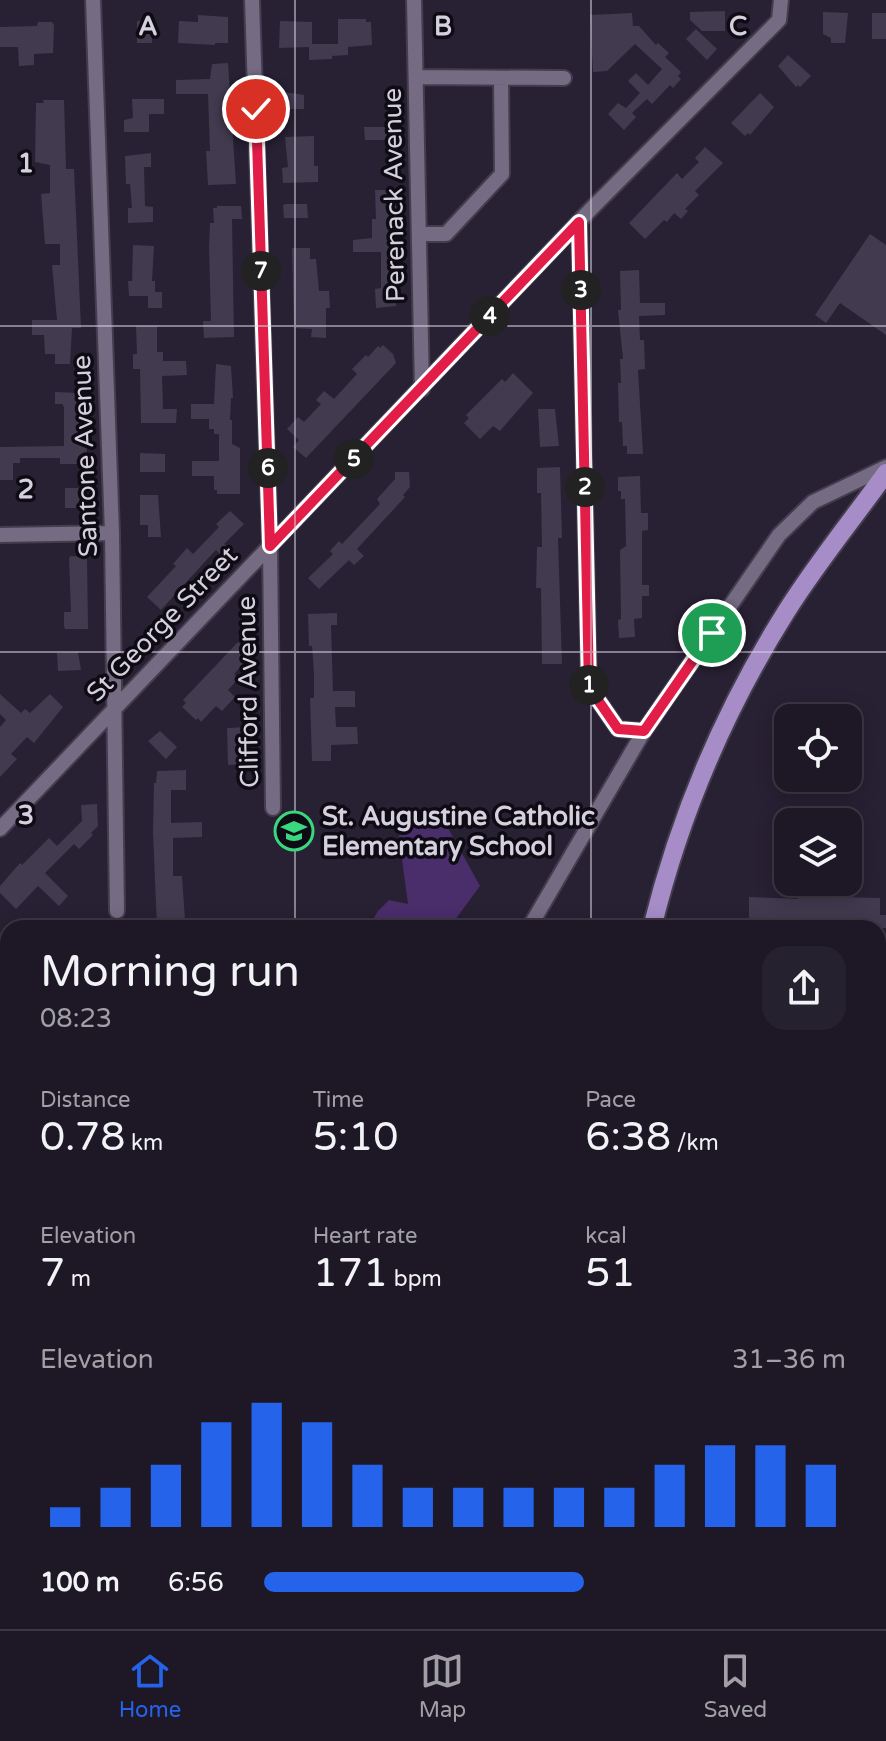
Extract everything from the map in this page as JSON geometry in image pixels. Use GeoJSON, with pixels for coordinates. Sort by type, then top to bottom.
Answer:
{"type":"FeatureCollection","features":[{"type":"Feature","properties":{"kind":"main road"},"geometry":{"type":"LineString","coordinates":[[654,920],[673,855],[706,766],[749,677],[786,611],[886,470]]}},
{"type":"Feature","properties":{"kind":"street","name":"Santone Avenue"},"geometry":{"type":"LineString","coordinates":[[93,0],[112,533],[117,911]]}},
{"type":"Feature","properties":{"kind":"street","name":"Clifford Avenue"},"geometry":{"type":"LineString","coordinates":[[252,0],[270,546],[273,808]]}},
{"type":"Feature","properties":{"kind":"street","name":"Perenack Avenue"},"geometry":{"type":"LineString","coordinates":[[414,0],[422,389]]}},
{"type":"Feature","properties":{"kind":"street","name":"St George Street"},"geometry":{"type":"LineString","coordinates":[[0,829],[579,222],[779,20],[781,0]]}},
{"type":"Feature","properties":{"kind":"street"},"geometry":{"type":"LineString","coordinates":[[416,77],[564,78]]}},
{"type":"Feature","properties":{"kind":"street"},"geometry":{"type":"LineString","coordinates":[[419,234],[446,234],[502,174],[501,78]]}},
{"type":"Feature","properties":{"kind":"street"},"geometry":{"type":"LineString","coordinates":[[579,222],[589,687],[618,729],[644,731]]}},
{"type":"Feature","properties":{"kind":"street"},"geometry":{"type":"LineString","coordinates":[[534,920],[644,731],[779,535],[813,502],[886,470]]}},
{"type":"Feature","properties":{"kind":"street"},"geometry":{"type":"LineString","coordinates":[[0,535],[112,533]]}},
{"type":"Feature","properties":{"kind":"shaded area"},"geometry":{"type":"Polygon","coordinates":[[[405,810],[442,817],[480,886],[455,920],[373,920],[389,900],[408,904],[399,837],[405,810]]]}},
{"type":"Feature","properties":{"kind":"building"},"geometry":{"type":"Polygon","coordinates":[[[725,11],[725,31],[702,31],[690,20],[690,12],[725,11]]]}},
{"type":"Feature","properties":{"kind":"building"},"geometry":{"type":"Polygon","coordinates":[[[823,12],[848,13],[845,43],[831,43],[831,38],[823,34],[823,12]]]}},
{"type":"Feature","properties":{"kind":"building"},"geometry":{"type":"Polygon","coordinates":[[[632,13],[633,26],[639,26],[656,45],[658,43],[669,53],[665,57],[681,72],[678,76],[681,79],[673,88],[670,85],[652,104],[647,99],[632,113],[636,117],[624,130],[608,114],[618,103],[626,108],[640,93],[628,81],[636,73],[648,85],[662,69],[635,44],[607,71],[593,72],[590,15],[632,13]]]}},
{"type":"Feature","properties":{"kind":"building"},"geometry":{"type":"Polygon","coordinates":[[[872,13],[886,13],[886,39],[872,39],[872,13]]]}},
{"type":"Feature","properties":{"kind":"building"},"geometry":{"type":"Polygon","coordinates":[[[198,15],[228,17],[228,43],[178,43],[179,21],[198,22],[198,15]]]}},
{"type":"Feature","properties":{"kind":"building"},"geometry":{"type":"Polygon","coordinates":[[[338,19],[366,19],[366,22],[371,22],[372,45],[348,47],[348,55],[332,56],[332,59],[309,60],[309,47],[279,48],[280,21],[312,22],[312,44],[338,44],[338,19]]]}},
{"type":"Feature","properties":{"kind":"building"},"geometry":{"type":"Polygon","coordinates":[[[137,21],[152,21],[152,43],[137,43],[137,21]]]}},
{"type":"Feature","properties":{"kind":"building"},"geometry":{"type":"Polygon","coordinates":[[[38,22],[52,22],[54,25],[53,53],[34,54],[34,65],[19,66],[18,47],[0,47],[0,27],[37,26],[38,22]]]}},
{"type":"Feature","properties":{"kind":"building"},"geometry":{"type":"Polygon","coordinates":[[[696,29],[717,49],[707,60],[686,39],[696,29]]]}},
{"type":"Feature","properties":{"kind":"building"},"geometry":{"type":"Polygon","coordinates":[[[788,55],[811,76],[800,87],[796,87],[778,66],[788,55]]]}},
{"type":"Feature","properties":{"kind":"building"},"geometry":{"type":"Polygon","coordinates":[[[228,63],[236,184],[208,185],[208,94],[176,94],[176,80],[210,79],[212,64],[228,63]]]}},
{"type":"Feature","properties":{"kind":"building"},"geometry":{"type":"Polygon","coordinates":[[[284,92],[304,95],[304,109],[281,109],[281,95],[284,92]]]}},
{"type":"Feature","properties":{"kind":"building"},"geometry":{"type":"Polygon","coordinates":[[[760,93],[774,107],[750,135],[745,136],[731,123],[760,93]]]}},
{"type":"Feature","properties":{"kind":"building"},"geometry":{"type":"Polygon","coordinates":[[[132,99],[164,99],[164,114],[149,114],[149,132],[124,132],[124,120],[133,118],[132,99]]]}},
{"type":"Feature","properties":{"kind":"building"},"geometry":{"type":"Polygon","coordinates":[[[43,100],[64,100],[66,169],[74,169],[81,328],[72,328],[70,364],[55,364],[55,354],[45,354],[44,335],[32,335],[32,320],[57,320],[52,265],[60,265],[60,244],[45,244],[41,194],[50,193],[50,165],[35,162],[36,103],[44,103],[43,100]]]}},
{"type":"Feature","properties":{"kind":"building"},"geometry":{"type":"Polygon","coordinates":[[[364,127],[391,127],[391,140],[365,140],[364,127]]]}},
{"type":"Feature","properties":{"kind":"building"},"geometry":{"type":"Polygon","coordinates":[[[314,136],[314,166],[318,166],[318,182],[283,183],[282,168],[288,167],[285,137],[314,136]]]}},
{"type":"Feature","properties":{"kind":"building"},"geometry":{"type":"Polygon","coordinates":[[[705,147],[723,163],[695,191],[699,195],[685,209],[688,211],[681,219],[674,213],[645,239],[629,223],[677,173],[682,179],[699,162],[695,158],[705,147]]]}},
{"type":"Feature","properties":{"kind":"building"},"geometry":{"type":"Polygon","coordinates":[[[151,153],[151,167],[144,167],[145,206],[153,207],[153,222],[128,223],[128,208],[132,208],[130,184],[126,184],[125,156],[151,153]]]}},
{"type":"Feature","properties":{"kind":"building"},"geometry":{"type":"Polygon","coordinates":[[[375,190],[396,190],[396,306],[376,308],[375,289],[381,288],[381,252],[353,252],[353,240],[372,238],[372,219],[376,219],[375,190]]]}},
{"type":"Feature","properties":{"kind":"building"},"geometry":{"type":"Polygon","coordinates":[[[307,204],[308,218],[284,218],[283,205],[307,204]]]}},
{"type":"Feature","properties":{"kind":"building"},"geometry":{"type":"Polygon","coordinates":[[[241,206],[242,219],[232,219],[234,337],[204,338],[203,321],[211,321],[210,223],[214,223],[213,208],[241,206]]]}},
{"type":"Feature","properties":{"kind":"building"},"geometry":{"type":"Polygon","coordinates":[[[870,234],[886,245],[886,335],[840,303],[826,323],[815,315],[870,234]]]}},
{"type":"Feature","properties":{"kind":"building"},"geometry":{"type":"Polygon","coordinates":[[[133,245],[154,246],[152,281],[155,281],[155,292],[162,292],[162,308],[148,308],[148,296],[129,296],[133,245]]]}},
{"type":"Feature","properties":{"kind":"building"},"geometry":{"type":"Polygon","coordinates":[[[292,248],[310,248],[310,259],[316,259],[319,291],[329,291],[326,338],[311,337],[312,329],[294,328],[292,248]]]}},
{"type":"Feature","properties":{"kind":"building"},"geometry":{"type":"Polygon","coordinates":[[[639,270],[640,303],[665,303],[665,315],[639,316],[645,369],[638,370],[643,454],[627,454],[627,446],[623,446],[622,422],[619,422],[618,383],[621,383],[620,359],[623,359],[618,310],[621,310],[620,271],[639,270]]]}},
{"type":"Feature","properties":{"kind":"building"},"geometry":{"type":"Polygon","coordinates":[[[136,326],[157,326],[157,352],[163,352],[163,361],[186,361],[187,375],[162,376],[163,409],[177,409],[176,423],[141,423],[140,369],[133,369],[133,354],[137,354],[136,326]]]}},
{"type":"Feature","properties":{"kind":"building"},"geometry":{"type":"Polygon","coordinates":[[[383,345],[393,354],[396,363],[306,458],[293,447],[299,440],[287,429],[298,417],[304,422],[321,404],[316,400],[324,391],[334,399],[357,374],[352,369],[366,355],[368,357],[383,345]]]}},
{"type":"Feature","properties":{"kind":"building"},"geometry":{"type":"Polygon","coordinates":[[[216,364],[231,366],[233,398],[230,420],[232,444],[240,448],[240,494],[217,494],[214,476],[192,476],[192,461],[219,461],[219,434],[209,429],[209,419],[191,419],[191,404],[214,404],[216,364]]]}},
{"type":"Feature","properties":{"kind":"building"},"geometry":{"type":"Polygon","coordinates":[[[513,373],[533,393],[500,431],[493,426],[480,439],[464,423],[469,418],[466,415],[502,379],[505,382],[513,373]]]}},
{"type":"Feature","properties":{"kind":"building"},"geometry":{"type":"Polygon","coordinates":[[[55,392],[80,393],[79,423],[86,425],[87,464],[60,464],[60,458],[20,458],[20,463],[13,463],[13,480],[0,480],[0,447],[64,446],[64,407],[55,404],[55,392]]]}},
{"type":"Feature","properties":{"kind":"building"},"geometry":{"type":"Polygon","coordinates":[[[538,409],[555,409],[559,446],[540,447],[538,409]]]}},
{"type":"Feature","properties":{"kind":"building"},"geometry":{"type":"Polygon","coordinates":[[[140,453],[165,454],[165,472],[140,472],[140,453]]]}},
{"type":"Feature","properties":{"kind":"building"},"geometry":{"type":"Polygon","coordinates":[[[560,467],[562,538],[558,538],[562,664],[542,664],[541,588],[536,588],[537,547],[542,547],[541,493],[537,493],[537,468],[560,467]]]}},
{"type":"Feature","properties":{"kind":"building"},"geometry":{"type":"Polygon","coordinates":[[[395,472],[409,472],[410,487],[403,495],[405,497],[357,549],[364,556],[354,565],[349,560],[319,589],[308,578],[333,554],[330,551],[339,541],[342,544],[380,504],[377,499],[395,479],[395,472]]]}},
{"type":"Feature","properties":{"kind":"building"},"geometry":{"type":"Polygon","coordinates":[[[640,476],[641,513],[648,513],[648,530],[642,531],[642,585],[649,585],[649,596],[642,596],[642,618],[634,619],[635,637],[619,638],[620,550],[626,546],[625,499],[621,499],[621,491],[618,491],[618,477],[640,476]]]}},
{"type":"Feature","properties":{"kind":"building"},"geometry":{"type":"Polygon","coordinates":[[[65,488],[87,488],[87,494],[91,494],[87,508],[65,508],[65,488]]]}},
{"type":"Feature","properties":{"kind":"building"},"geometry":{"type":"Polygon","coordinates":[[[140,495],[158,495],[161,537],[148,537],[148,525],[140,525],[140,495]]]}},
{"type":"Feature","properties":{"kind":"building"},"geometry":{"type":"Polygon","coordinates":[[[230,511],[244,524],[224,544],[227,546],[220,554],[216,550],[161,610],[147,597],[176,566],[173,564],[187,548],[193,554],[230,511]]]}},
{"type":"Feature","properties":{"kind":"building"},"geometry":{"type":"Polygon","coordinates":[[[71,556],[87,557],[88,629],[65,629],[64,626],[64,612],[71,612],[71,556]]]}},
{"type":"Feature","properties":{"kind":"building"},"geometry":{"type":"Polygon","coordinates":[[[337,613],[337,625],[331,625],[333,691],[355,691],[355,707],[335,707],[336,727],[357,727],[358,744],[331,745],[331,761],[312,761],[310,698],[314,698],[314,673],[308,614],[337,613]]]}},
{"type":"Feature","properties":{"kind":"building"},"geometry":{"type":"Polygon","coordinates":[[[238,642],[252,654],[234,674],[239,678],[228,690],[235,697],[222,711],[216,706],[201,722],[198,718],[196,720],[182,707],[186,703],[183,700],[238,642]]]}},
{"type":"Feature","properties":{"kind":"building"},"geometry":{"type":"Polygon","coordinates":[[[78,652],[81,670],[58,671],[57,653],[78,652]]]}},
{"type":"Feature","properties":{"kind":"building"},"geometry":{"type":"Polygon","coordinates":[[[0,694],[21,713],[25,709],[30,713],[50,694],[63,707],[34,743],[27,737],[11,754],[17,759],[0,777],[0,727],[6,720],[0,714],[0,694]]]}},
{"type":"Feature","properties":{"kind":"building"},"geometry":{"type":"Polygon","coordinates":[[[247,727],[248,764],[228,765],[227,728],[247,727]]]}},
{"type":"Feature","properties":{"kind":"building"},"geometry":{"type":"Polygon","coordinates":[[[160,731],[177,747],[166,759],[148,741],[160,731]]]}},
{"type":"Feature","properties":{"kind":"building"},"geometry":{"type":"Polygon","coordinates":[[[186,770],[186,790],[171,790],[171,823],[202,822],[202,837],[173,838],[173,876],[182,876],[185,920],[157,920],[153,832],[157,771],[186,770]]]}},
{"type":"Feature","properties":{"kind":"building"},"geometry":{"type":"Polygon","coordinates":[[[97,804],[98,826],[91,833],[93,835],[79,849],[74,844],[45,873],[68,896],[59,906],[38,886],[16,909],[0,893],[0,886],[20,863],[22,865],[49,838],[57,846],[82,821],[81,805],[97,804]]]}},
{"type":"Feature","properties":{"kind":"building"},"geometry":{"type":"Polygon","coordinates":[[[749,897],[880,898],[880,915],[886,915],[886,920],[749,920],[749,897]]]}},
{"type":"Feature","properties":{"kind":"place","name":"St. Augustine Catholic Elementary School"},"geometry":{"type":"Point","coordinates":[294,831]}},
{"type":"Feature","properties":{"kind":"route"},"geometry":{"type":"LineString","coordinates":[[256,109],[270,546],[579,222],[589,687],[618,729],[644,731],[712,633]]}}]}
